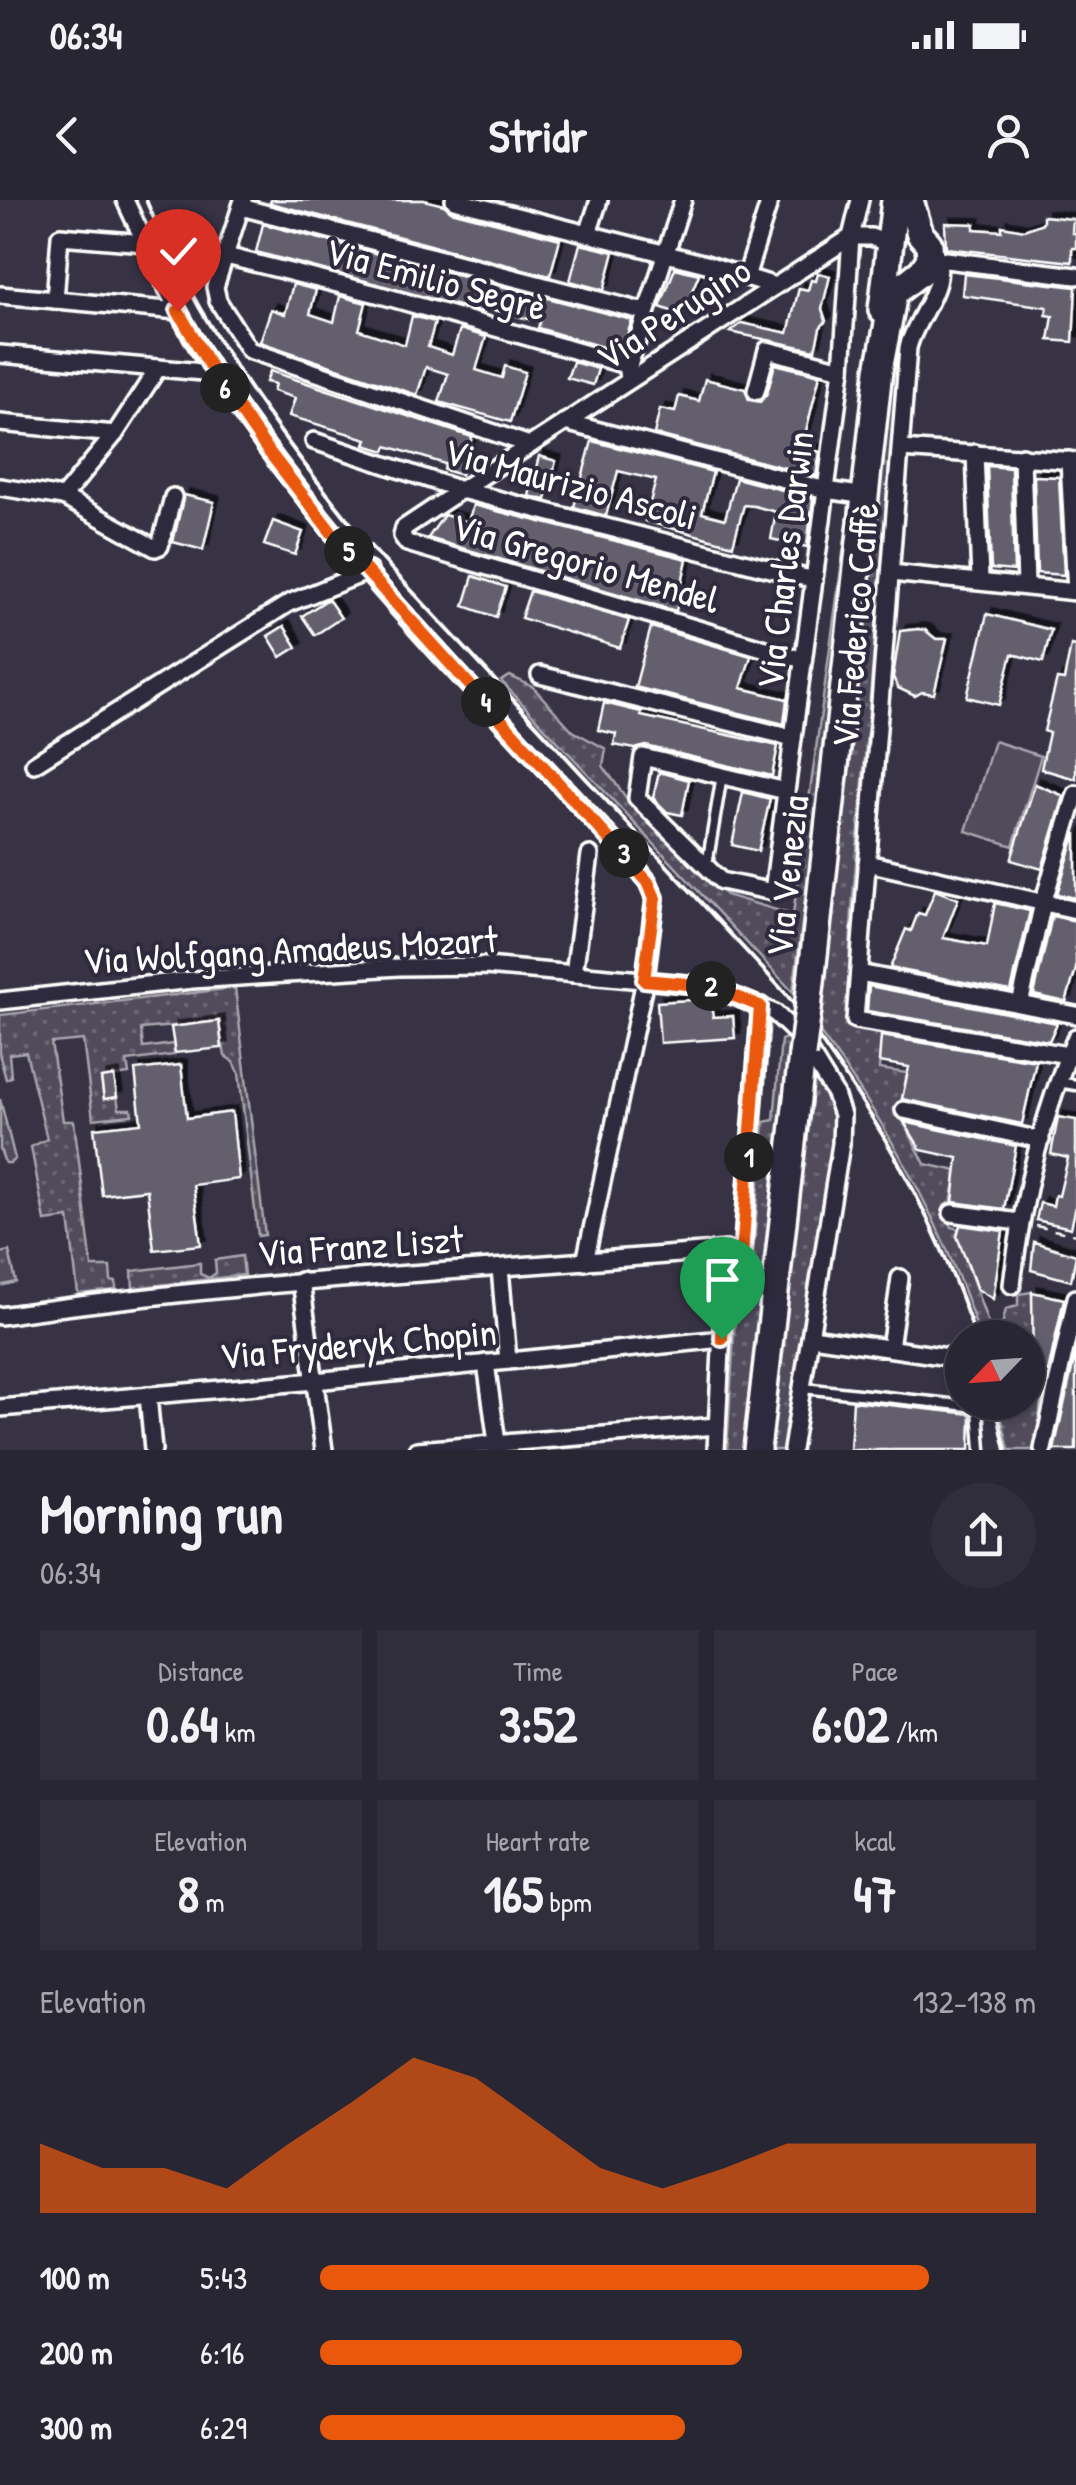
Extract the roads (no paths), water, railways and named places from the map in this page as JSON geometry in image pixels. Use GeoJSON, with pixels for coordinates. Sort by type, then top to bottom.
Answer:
{"type":"FeatureCollection","features":[{"type":"Feature","properties":{"kind":"main road"},"geometry":{"type":"LineString","coordinates":[[879,370],[895,200]]}},
{"type":"Feature","properties":{"kind":"main road"},"geometry":{"type":"LineString","coordinates":[[879,370],[889,305],[920,262],[910,200]]}},
{"type":"Feature","properties":{"kind":"main road"},"geometry":{"type":"LineString","coordinates":[[900,232],[920,262],[891,265],[889,245],[900,232]]}},
{"type":"Feature","properties":{"kind":"main road","name":"Via Venezia"},"geometry":{"type":"LineString","coordinates":[[757,1450],[879,370]]}},
{"type":"Feature","properties":{"kind":"street"},"geometry":{"type":"LineString","coordinates":[[126,200],[178,311],[214,373],[266,448],[332,533],[648,882],[655,898],[644,980],[585,1262]]}},
{"type":"Feature","properties":{"kind":"street"},"geometry":{"type":"LineString","coordinates":[[454,200],[775,286]]}},
{"type":"Feature","properties":{"kind":"street"},"geometry":{"type":"LineString","coordinates":[[588,234],[599,200]]}},
{"type":"Feature","properties":{"kind":"street"},"geometry":{"type":"LineString","coordinates":[[624,384],[683,200]]}},
{"type":"Feature","properties":{"kind":"street"},"geometry":{"type":"LineString","coordinates":[[746,277],[770,200]]}},
{"type":"Feature","properties":{"kind":"street"},"geometry":{"type":"LineString","coordinates":[[860,200],[851,236],[871,237],[889,245]]}},
{"type":"Feature","properties":{"kind":"street"},"geometry":{"type":"LineString","coordinates":[[530,445],[249,350],[218,301],[215,287],[242,204],[645,312]]}},
{"type":"Feature","properties":{"kind":"street"},"geometry":{"type":"LineString","coordinates":[[55,300],[60,236],[146,242]]}},
{"type":"Feature","properties":{"kind":"street","name":"Via Perugino"},"geometry":{"type":"LineString","coordinates":[[407,543],[402,536],[404,528],[851,236]]}},
{"type":"Feature","properties":{"kind":"street","name":"Via Charles Darwin"},"geometry":{"type":"LineString","coordinates":[[706,867],[721,881],[773,892],[842,369],[851,236]]}},
{"type":"Feature","properties":{"kind":"street","name":"Via Emilio Segrè"},"geometry":{"type":"LineString","coordinates":[[226,256],[377,294],[629,366]]}},
{"type":"Feature","properties":{"kind":"street"},"geometry":{"type":"LineString","coordinates":[[930,300],[920,262],[1076,276]]}},
{"type":"Feature","properties":{"kind":"street","name":"Via Federico Caffè"},"geometry":{"type":"LineString","coordinates":[[920,262],[937,282],[908,348],[855,1020],[1068,1055]]}},
{"type":"Feature","properties":{"kind":"street"},"geometry":{"type":"LineString","coordinates":[[0,295],[178,311]]}},
{"type":"Feature","properties":{"kind":"street"},"geometry":{"type":"LineString","coordinates":[[756,391],[767,350],[842,369]]}},
{"type":"Feature","properties":{"kind":"street"},"geometry":{"type":"LineString","coordinates":[[0,354],[214,373]]}},
{"type":"Feature","properties":{"kind":"street"},"geometry":{"type":"LineString","coordinates":[[63,497],[115,434],[158,368]]}},
{"type":"Feature","properties":{"kind":"street"},"geometry":{"type":"LineString","coordinates":[[565,422],[826,490],[866,496]]}},
{"type":"Feature","properties":{"kind":"street"},"geometry":{"type":"LineString","coordinates":[[0,423],[115,434]]}},
{"type":"Feature","properties":{"kind":"street","name":"Via Maurizio Ascoli"},"geometry":{"type":"LineString","coordinates":[[314,441],[460,490],[814,580]]}},
{"type":"Feature","properties":{"kind":"street"},"geometry":{"type":"LineString","coordinates":[[890,573],[1076,592],[1072,461],[901,449]]}},
{"type":"Feature","properties":{"kind":"street"},"geometry":{"type":"LineString","coordinates":[[975,453],[980,580]]}},
{"type":"Feature","properties":{"kind":"street"},"geometry":{"type":"LineString","coordinates":[[1022,456],[1026,584]]}},
{"type":"Feature","properties":{"kind":"street"},"geometry":{"type":"LineString","coordinates":[[0,487],[63,497],[156,548],[160,546],[173,497]]}},
{"type":"Feature","properties":{"kind":"street","name":"Via Gregorio Mendel"},"geometry":{"type":"LineString","coordinates":[[407,543],[804,660]]}},
{"type":"Feature","properties":{"kind":"street"},"geometry":{"type":"LineString","coordinates":[[34,764],[289,602],[369,572]]}},
{"type":"Feature","properties":{"kind":"street"},"geometry":{"type":"LineString","coordinates":[[540,675],[793,738]]}},
{"type":"Feature","properties":{"kind":"street"},"geometry":{"type":"LineString","coordinates":[[706,867],[637,798],[643,757],[786,791]]}},
{"type":"Feature","properties":{"kind":"street"},"geometry":{"type":"LineString","coordinates":[[1020,1004],[1043,903],[1076,794]]}},
{"type":"Feature","properties":{"kind":"street"},"geometry":{"type":"LineString","coordinates":[[574,974],[590,855]]}},
{"type":"Feature","properties":{"kind":"street"},"geometry":{"type":"LineString","coordinates":[[867,863],[1076,910]]}},
{"type":"Feature","properties":{"kind":"street","name":"Via Wolfgang Amadeus Mozart"},"geometry":{"type":"LineString","coordinates":[[0,1001],[192,980],[399,967],[486,966],[709,986],[776,1013],[800,1037],[825,1074],[842,1116],[842,1144],[792,1450]]}},
{"type":"Feature","properties":{"kind":"street"},"geometry":{"type":"LineString","coordinates":[[859,972],[1076,1015]]}},
{"type":"Feature","properties":{"kind":"street"},"geometry":{"type":"LineString","coordinates":[[716,1450],[726,1250],[742,1256],[760,1006]]}},
{"type":"Feature","properties":{"kind":"street"},"geometry":{"type":"LineString","coordinates":[[1012,1285],[1020,1222],[1040,1140],[1076,1037]]}},
{"type":"Feature","properties":{"kind":"street"},"geometry":{"type":"LineString","coordinates":[[904,1110],[1040,1140]]}},
{"type":"Feature","properties":{"kind":"street"},"geometry":{"type":"LineString","coordinates":[[952,1212],[1020,1222]]}},
{"type":"Feature","properties":{"kind":"street","name":"Via Franz Liszt"},"geometry":{"type":"LineString","coordinates":[[0,1316],[129,1297],[301,1281],[726,1250]]}},
{"type":"Feature","properties":{"kind":"street"},"geometry":{"type":"LineString","coordinates":[[500,1268],[508,1361]]}},
{"type":"Feature","properties":{"kind":"street"},"geometry":{"type":"LineString","coordinates":[[890,1348],[900,1278]]}},
{"type":"Feature","properties":{"kind":"street"},"geometry":{"type":"LineString","coordinates":[[301,1281],[324,1450]]}},
{"type":"Feature","properties":{"kind":"street"},"geometry":{"type":"LineString","coordinates":[[1043,1450],[1076,1298]]}},
{"type":"Feature","properties":{"kind":"street"},"geometry":{"type":"LineString","coordinates":[[812,1336],[945,1357]]}},
{"type":"Feature","properties":{"kind":"street","name":"Via Fryderyk Chopin"},"geometry":{"type":"LineString","coordinates":[[0,1408],[315,1381],[722,1339]]}},
{"type":"Feature","properties":{"kind":"street"},"geometry":{"type":"LineString","coordinates":[[486,1363],[497,1447]]}},
{"type":"Feature","properties":{"kind":"street"},"geometry":{"type":"LineString","coordinates":[[1058,1380],[1076,1385]]}},
{"type":"Feature","properties":{"kind":"street"},"geometry":{"type":"LineString","coordinates":[[148,1395],[154,1450]]}},
{"type":"Feature","properties":{"kind":"street"},"geometry":{"type":"LineString","coordinates":[[417,1450],[497,1447],[717,1426]]}},
{"type":"Feature","properties":{"kind":"lane"},"geometry":{"type":"LineString","coordinates":[[706,867],[722,776]]}},
{"type":"Feature","properties":{"kind":"lane"},"geometry":{"type":"LineString","coordinates":[[1058,1082],[1076,1085]]}},
{"type":"Feature","properties":{"kind":"lane"},"geometry":{"type":"LineString","coordinates":[[803,1388],[978,1407],[982,1450]]}},
{"type":"Feature","properties":{"kind":"railway"},"geometry":{"type":"LineString","coordinates":[[146,200],[215,334],[270,417],[361,536],[787,995],[846,1077],[896,1158],[939,1244],[969,1320]]}},
{"type":"Feature","properties":{"kind":"railway"},"geometry":{"type":"LineString","coordinates":[[999,1420],[1006,1450]]}}]}
